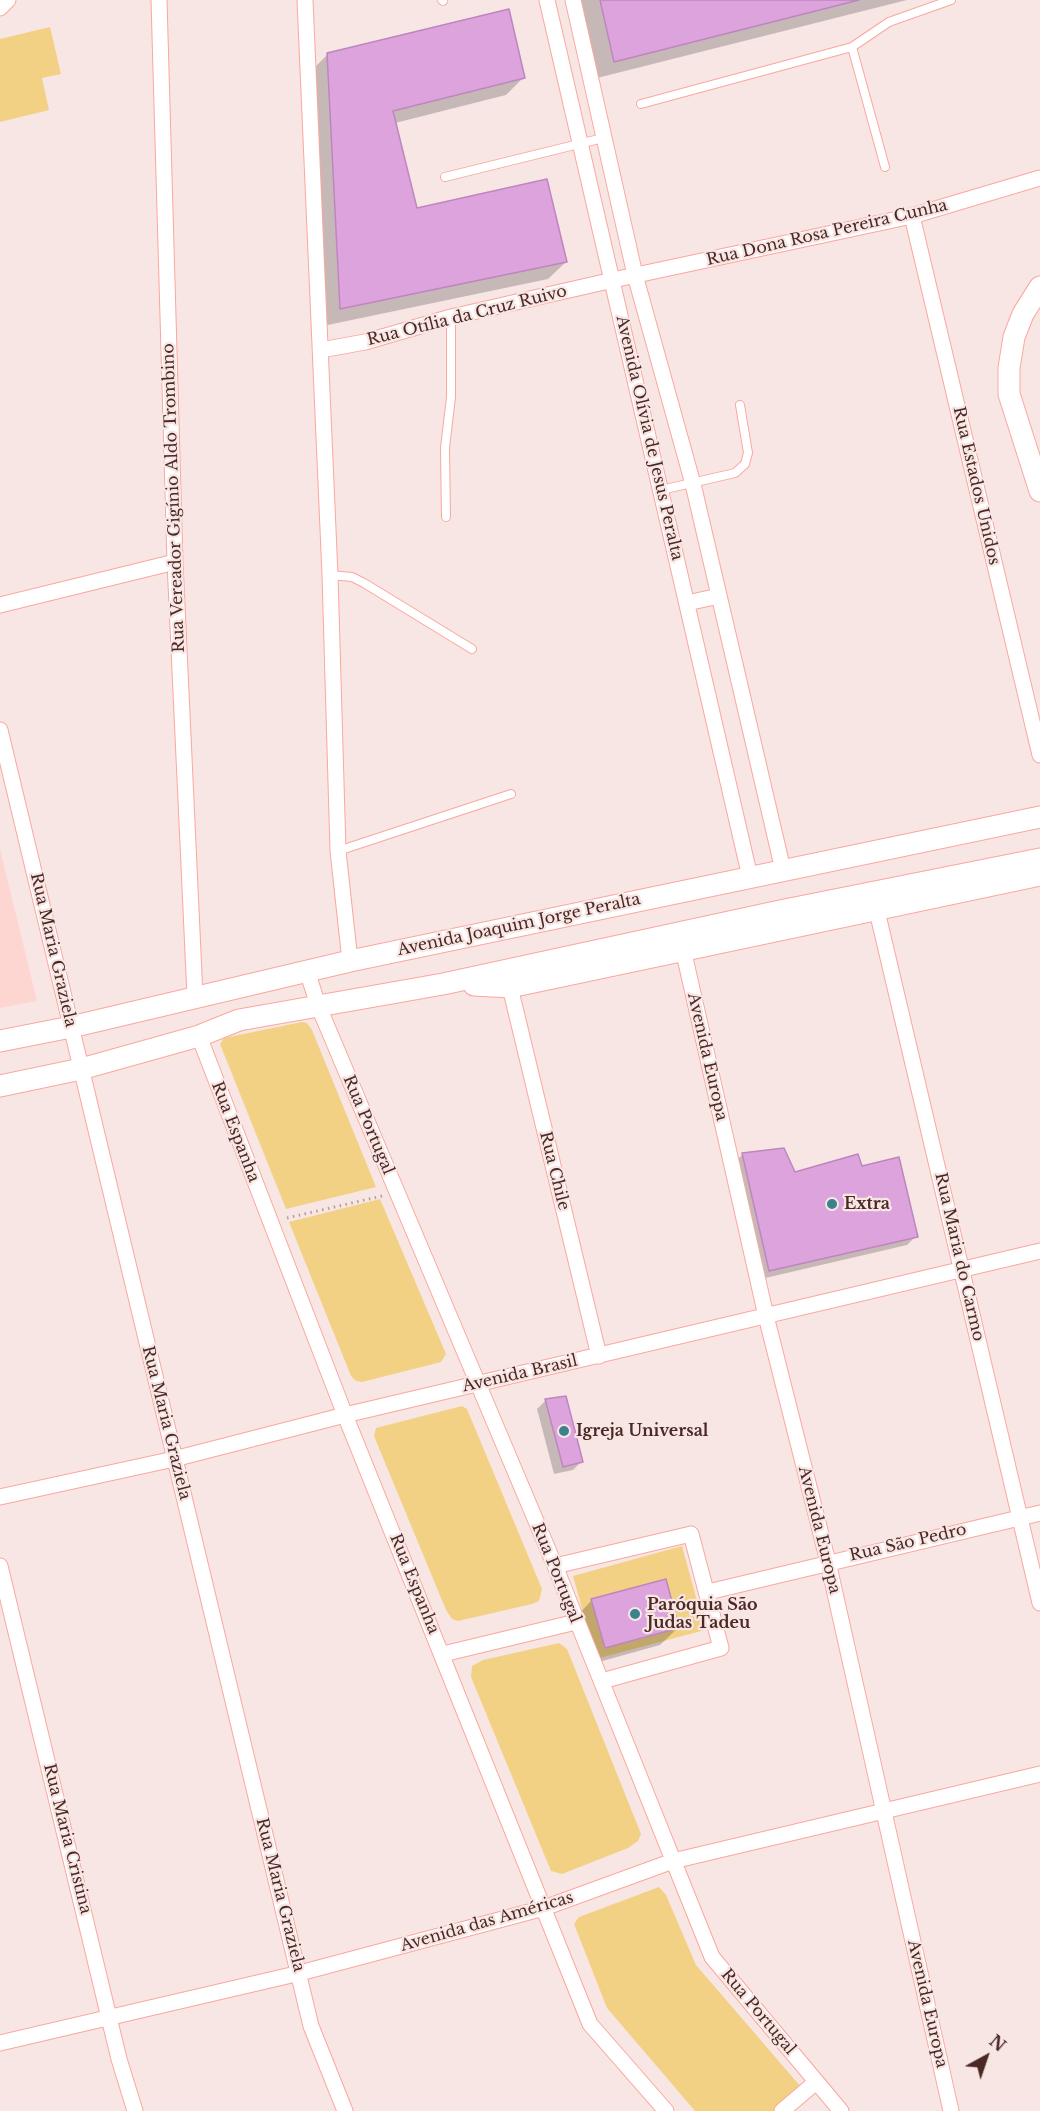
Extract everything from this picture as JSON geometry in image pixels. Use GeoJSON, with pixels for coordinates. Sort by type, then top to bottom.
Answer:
{"type":"FeatureCollection","features":[{"type":"Feature","properties":{"kind":"street"},"geometry":{"type":"LineString","coordinates":[[0,8],[8,0]]}},
{"type":"Feature","properties":{"kind":"street","name":"Rua Vereador Gigínio Aldo Trombino"},"geometry":{"type":"LineString","coordinates":[[159,0],[175,562],[195,996]]}},
{"type":"Feature","properties":{"kind":"street"},"geometry":{"type":"LineString","coordinates":[[305,0],[330,575],[338,851],[350,961]]}},
{"type":"Feature","properties":{"kind":"street","name":"Avenida Olívia de Jesus Peralta"},"geometry":{"type":"LineString","coordinates":[[547,0],[750,876]]}},
{"type":"Feature","properties":{"kind":"street","name":"Avenida Olívia de Jesus Peralta"},"geometry":{"type":"LineString","coordinates":[[573,0],[635,275],[693,484],[783,870]]}},
{"type":"Feature","properties":{"kind":"street","name":"Rua Dona Rosa Pereira Cunha"},"geometry":{"type":"LineString","coordinates":[[613,280],[912,216],[1040,178]]}},
{"type":"Feature","properties":{"kind":"street","name":"Rua Estados Unidos"},"geometry":{"type":"LineString","coordinates":[[912,216],[1040,755]]}},
{"type":"Feature","properties":{"kind":"street","name":"Rua Otília da Cruz Ruivo"},"geometry":{"type":"LineString","coordinates":[[321,350],[365,342],[451,317],[613,280]]}},
{"type":"Feature","properties":{"kind":"street"},"geometry":{"type":"LineString","coordinates":[[1040,287],[1023,314],[1014,337],[1009,368],[1009,394],[1040,491]]}},
{"type":"Feature","properties":{"kind":"street"},"geometry":{"type":"LineString","coordinates":[[0,605],[175,562]]}},
{"type":"Feature","properties":{"kind":"street"},"geometry":{"type":"LineString","coordinates":[[687,603],[719,596]]}},
{"type":"Feature","properties":{"kind":"street","name":"Rua Maria Graziela"},"geometry":{"type":"LineString","coordinates":[[0,730],[311,2026],[345,2111]]}},
{"type":"Feature","properties":{"kind":"street","name":"Avenida Joaquim Jorge Peralta"},"geometry":{"type":"LineString","coordinates":[[0,1041],[71,1027],[350,961],[1040,817]]}},
{"type":"Feature","properties":{"kind":"street"},"geometry":{"type":"LineString","coordinates":[[508,979],[780,911],[1040,859]]}},
{"type":"Feature","properties":{"kind":"street"},"geometry":{"type":"LineString","coordinates":[[0,1086],[81,1069],[199,1036],[239,1020],[443,984],[508,979],[683,950],[1040,875]]}},
{"type":"Feature","properties":{"kind":"street","name":"Rua Maria do Carmo"},"geometry":{"type":"LineString","coordinates":[[877,911],[1040,1603]]}},
{"type":"Feature","properties":{"kind":"street","name":"Avenida Europa"},"geometry":{"type":"LineString","coordinates":[[683,950],[766,1316],[828,1562],[951,2111]]}},
{"type":"Feature","properties":{"kind":"street","name":"Rua Portugal"},"geometry":{"type":"LineString","coordinates":[[307,971],[318,1005],[602,1680],[712,1957],[841,2111]]}},
{"type":"Feature","properties":{"kind":"street","name":"Rua Chile"},"geometry":{"type":"LineString","coordinates":[[508,979],[599,1356]]}},
{"type":"Feature","properties":{"kind":"street","name":"Rua Espanha"},"geometry":{"type":"LineString","coordinates":[[199,1036],[345,1415],[590,2024],[666,2111]]}},
{"type":"Feature","properties":{"kind":"street","name":"Avenida Brasil"},"geometry":{"type":"LineString","coordinates":[[0,1497],[174,1459],[345,1415],[1040,1251]]}},
{"type":"Feature","properties":{"kind":"street","name":"Rua São Pedro"},"geometry":{"type":"LineString","coordinates":[[708,1592],[1040,1513]]}},
{"type":"Feature","properties":{"kind":"street"},"geometry":{"type":"LineString","coordinates":[[555,1566],[691,1534],[721,1648],[602,1680]]}},
{"type":"Feature","properties":{"kind":"street","name":"Rua Maria Cristina"},"geometry":{"type":"LineString","coordinates":[[0,1566],[109,2016],[135,2111]]}},
{"type":"Feature","properties":{"kind":"street"},"geometry":{"type":"LineString","coordinates":[[443,1654],[576,1622]]}},
{"type":"Feature","properties":{"kind":"street","name":"Avenida das Américas"},"geometry":{"type":"LineString","coordinates":[[0,2043],[300,1973],[544,1908],[674,1861],[1040,1774]]}},
{"type":"Feature","properties":{"kind":"street"},"geometry":{"type":"LineString","coordinates":[[782,2111],[816,2082]]}},
{"type":"Feature","properties":{"kind":"lane"},"geometry":{"type":"LineString","coordinates":[[641,104],[852,47],[889,22],[951,0]]}},
{"type":"Feature","properties":{"kind":"lane"},"geometry":{"type":"LineString","coordinates":[[852,47],[885,167]]}},
{"type":"Feature","properties":{"kind":"lane"},"geometry":{"type":"LineString","coordinates":[[445,177],[603,138]]}},
{"type":"Feature","properties":{"kind":"lane"},"geometry":{"type":"LineString","coordinates":[[446,517],[445,448],[451,397],[451,317]]}},
{"type":"Feature","properties":{"kind":"lane"},"geometry":{"type":"LineString","coordinates":[[661,490],[735,473],[745,464],[748,453],[740,405]]}},
{"type":"Feature","properties":{"kind":"lane"},"geometry":{"type":"LineString","coordinates":[[330,575],[341,574],[364,583],[472,649]]}},
{"type":"Feature","properties":{"kind":"lane"},"geometry":{"type":"LineString","coordinates":[[338,851],[511,794]]}},
{"type":"Feature","properties":{"kind":"path"},"geometry":{"type":"LineString","coordinates":[[270,1222],[396,1192]]}},
{"type":"Feature","properties":{"kind":"shaded area"},"geometry":{"type":"Polygon","coordinates":[[[50,27],[61,74],[42,78],[49,110],[0,122],[0,39],[50,27]]]}},
{"type":"Feature","properties":{"kind":"shaded area"},"geometry":{"type":"Polygon","coordinates":[[[0,849],[37,1001],[0,1008],[0,849]]]}},
{"type":"Feature","properties":{"kind":"shaded area"},"geometry":{"type":"Polygon","coordinates":[[[302,1022],[307,1023],[312,1030],[376,1187],[286,1209],[220,1044],[224,1038],[302,1022]]]}},
{"type":"Feature","properties":{"kind":"shaded area"},"geometry":{"type":"Polygon","coordinates":[[[380,1199],[446,1354],[441,1362],[362,1382],[356,1381],[351,1376],[289,1222],[380,1199]]]}},
{"type":"Feature","properties":{"kind":"shaded area"},"geometry":{"type":"Polygon","coordinates":[[[462,1406],[467,1409],[542,1589],[539,1601],[532,1604],[458,1621],[452,1619],[446,1610],[374,1436],[376,1428],[462,1406]]]}},
{"type":"Feature","properties":{"kind":"shaded area"},"geometry":{"type":"Polygon","coordinates":[[[682,1546],[705,1630],[596,1659],[573,1576],[682,1546]]]}},
{"type":"Feature","properties":{"kind":"shaded area"},"geometry":{"type":"Polygon","coordinates":[[[559,1643],[567,1649],[641,1834],[638,1841],[628,1848],[562,1874],[551,1871],[471,1677],[472,1666],[483,1660],[559,1643]]]}},
{"type":"Feature","properties":{"kind":"shaded area"},"geometry":{"type":"Polygon","coordinates":[[[659,1887],[666,1895],[696,1965],[801,2087],[773,2111],[695,2111],[607,2008],[574,1924],[579,1917],[659,1887]]]}},
{"type":"Feature","properties":{"kind":"building"},"geometry":{"type":"Polygon","coordinates":[[[600,0],[859,0],[614,62],[600,0]]]}},
{"type":"Feature","properties":{"kind":"building"},"geometry":{"type":"Polygon","coordinates":[[[509,9],[525,78],[393,111],[417,208],[547,179],[567,262],[340,309],[327,53],[509,9]]]}},
{"type":"Feature","properties":{"kind":"building","name":"Extra"},"geometry":{"type":"Polygon","coordinates":[[[784,1148],[795,1172],[858,1154],[862,1166],[899,1157],[918,1237],[769,1271],[742,1153],[784,1148]]]}},
{"type":"Feature","properties":{"kind":"building","name":"Igreja Universal"},"geometry":{"type":"Polygon","coordinates":[[[566,1396],[583,1462],[563,1467],[545,1399],[566,1396]]]}},
{"type":"Feature","properties":{"kind":"building","name":"Paróquia São Judas Tadeu"},"geometry":{"type":"Polygon","coordinates":[[[666,1579],[679,1628],[605,1648],[591,1599],[666,1579]]]}},
{"type":"Feature","properties":{"kind":"place","name":"Extra"},"geometry":{"type":"Point","coordinates":[832,1204]}},
{"type":"Feature","properties":{"kind":"place","name":"Igreja Universal"},"geometry":{"type":"Point","coordinates":[564,1431]}},
{"type":"Feature","properties":{"kind":"place","name":"Paróquia São Judas Tadeu"},"geometry":{"type":"Point","coordinates":[635,1614]}}]}
